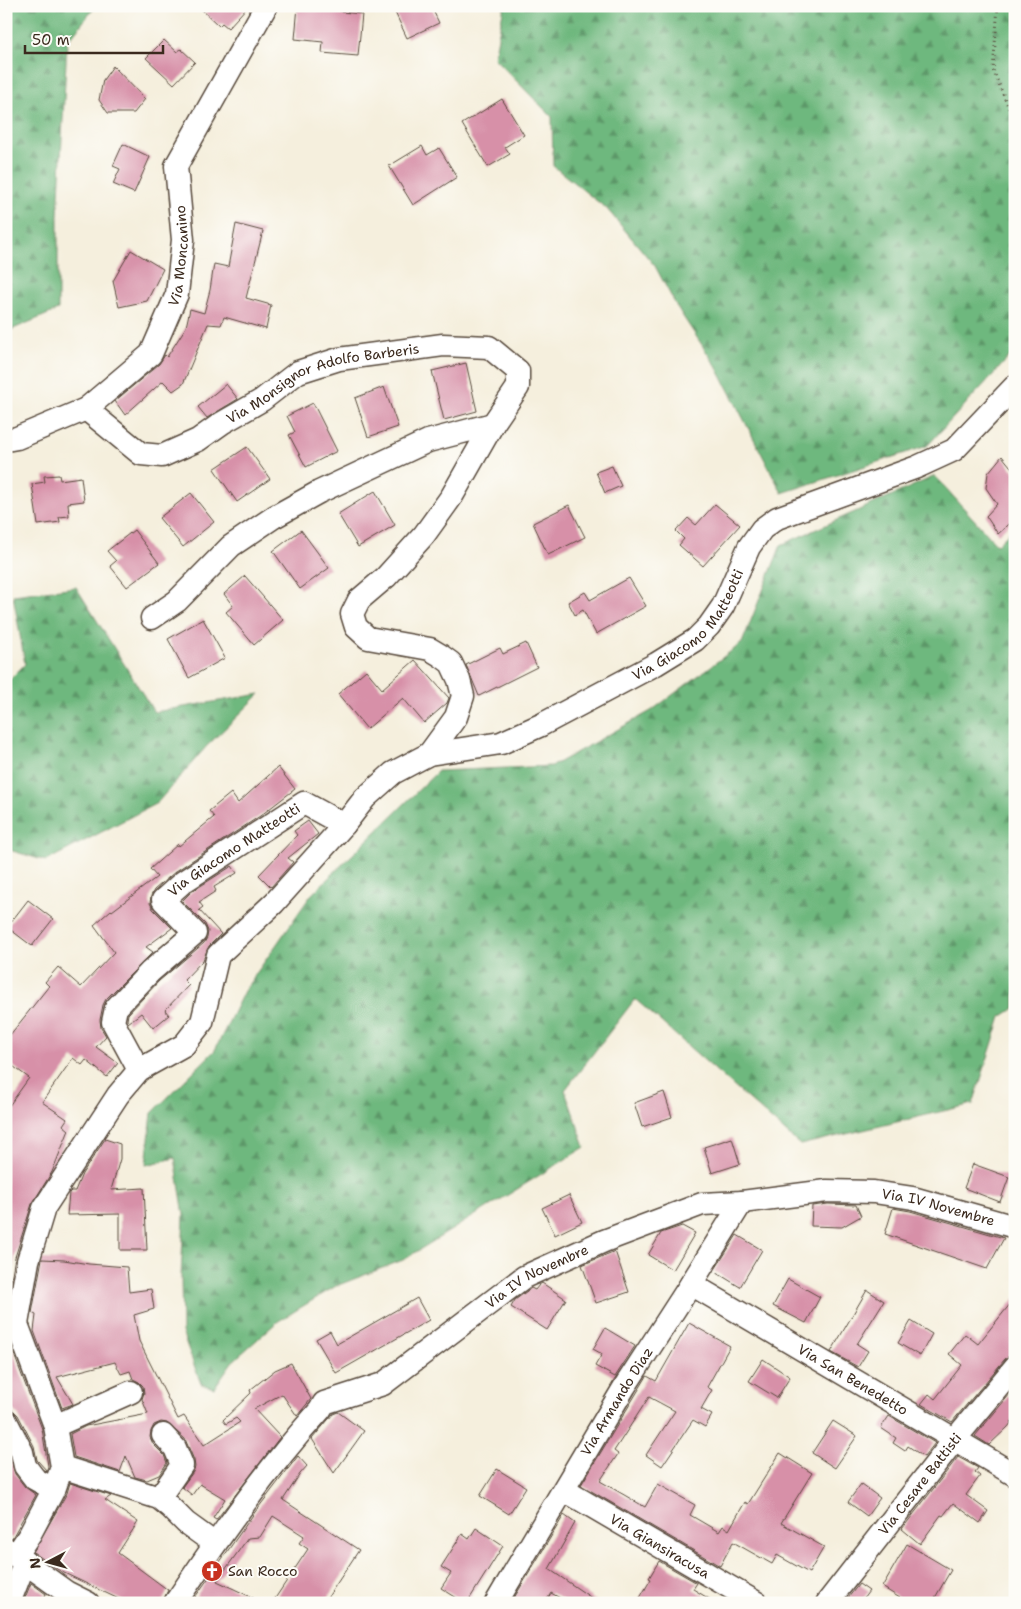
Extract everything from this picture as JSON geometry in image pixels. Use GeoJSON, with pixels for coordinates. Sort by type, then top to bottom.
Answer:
{"type":"FeatureCollection","features":[{"type":"Feature","properties":{"kind":"street","name":"Via Moncanino"},"geometry":{"type":"LineString","coordinates":[[6,440],[17,438],[86,409],[152,354],[176,294],[184,240],[176,166],[266,6]]}},
{"type":"Feature","properties":{"kind":"street","name":"Via Monsignor Adolfo Barberis"},"geometry":{"type":"LineString","coordinates":[[86,409],[141,454],[162,456],[198,440],[222,423],[262,400],[298,372],[339,360],[443,345],[489,347],[518,371],[518,387],[493,424],[452,496],[424,535],[386,577],[360,600],[352,614],[356,627],[368,638],[430,650],[451,663],[460,680],[463,696],[456,717],[429,754]]}},
{"type":"Feature","properties":{"kind":"street","name":"Via Giacomo Matteotti"},"geometry":{"type":"LineString","coordinates":[[62,1467],[55,1426],[12,1327],[44,1208],[118,1094],[139,1070],[184,1045],[202,1022],[218,955],[274,903],[344,825],[365,798],[393,773],[429,754],[501,743],[549,721],[656,664],[695,640],[709,626],[723,606],[749,547],[762,529],[777,518],[917,467],[954,450],[1011,390]]}},
{"type":"Feature","properties":{"kind":"street"},"geometry":{"type":"LineString","coordinates":[[152,618],[177,601],[231,546],[274,517],[320,492],[428,441],[493,424]]}},
{"type":"Feature","properties":{"kind":"street","name":"Via Giacomo Matteotti"},"geometry":{"type":"LineString","coordinates":[[139,1070],[113,1022],[116,1008],[150,972],[195,933],[163,900],[183,882],[304,803],[344,825]]}},
{"type":"Feature","properties":{"kind":"street","name":"Via IV Novembre"},"geometry":{"type":"LineString","coordinates":[[175,1603],[260,1482],[324,1403],[383,1384],[524,1277],[604,1241],[702,1204],[742,1202],[827,1191],[874,1192],[913,1198],[1015,1227]]}},
{"type":"Feature","properties":{"kind":"street","name":"Via Armando Diaz"},"geometry":{"type":"LineString","coordinates":[[496,1603],[625,1386],[742,1202]]}},
{"type":"Feature","properties":{"kind":"street","name":"Via San Benedetto"},"geometry":{"type":"LineString","coordinates":[[691,1284],[1015,1475]]}},
{"type":"Feature","properties":{"kind":"street","name":"Via Cesare Battisti"},"geometry":{"type":"LineString","coordinates":[[827,1603],[955,1439],[1015,1368]]}},
{"type":"Feature","properties":{"kind":"street"},"geometry":{"type":"LineString","coordinates":[[55,1426],[131,1392]]}},
{"type":"Feature","properties":{"kind":"street"},"geometry":{"type":"LineString","coordinates":[[6,1421],[22,1452],[25,1466],[35,1479],[44,1484]]}},
{"type":"Feature","properties":{"kind":"street"},"geometry":{"type":"LineString","coordinates":[[158,1498],[182,1465],[175,1448],[163,1435]]}},
{"type":"Feature","properties":{"kind":"street"},"geometry":{"type":"LineString","coordinates":[[10,1603],[15,1555],[30,1534],[55,1486],[62,1467],[158,1498],[170,1506],[186,1523],[215,1544]]}},
{"type":"Feature","properties":{"kind":"street","name":"Via Giansiracusa"},"geometry":{"type":"LineString","coordinates":[[564,1490],[757,1603]]}},
{"type":"Feature","properties":{"kind":"street"},"geometry":{"type":"LineString","coordinates":[[15,1555],[66,1592],[88,1603]]}},
{"type":"Feature","properties":{"kind":"path"},"geometry":{"type":"LineString","coordinates":[[998,6],[993,70],[1015,123]]}},
{"type":"Feature","properties":{"kind":"green space"},"geometry":{"type":"Polygon","coordinates":[[[6,6],[96,6],[67,42],[58,216],[58,310],[6,332],[6,6]]]}},
{"type":"Feature","properties":{"kind":"green space"},"geometry":{"type":"Polygon","coordinates":[[[504,6],[1015,6],[1015,351],[927,446],[782,493],[716,366],[678,309],[655,266],[607,209],[553,166],[552,117],[494,58],[504,6]]]}},
{"type":"Feature","properties":{"kind":"green space"},"geometry":{"type":"Polygon","coordinates":[[[935,476],[997,545],[1015,527],[1015,1008],[1001,1017],[973,1104],[800,1145],[635,999],[565,1090],[585,1147],[403,1260],[336,1286],[277,1322],[232,1362],[214,1388],[201,1384],[182,1332],[181,1276],[184,1215],[175,1158],[146,1165],[152,1113],[215,1050],[244,991],[311,895],[438,771],[552,766],[651,711],[742,643],[781,545],[935,476]]]}},
{"type":"Feature","properties":{"kind":"green space"},"geometry":{"type":"Polygon","coordinates":[[[76,587],[154,712],[260,694],[206,747],[157,803],[46,861],[6,849],[6,683],[25,664],[13,595],[76,587]]]}},
{"type":"Feature","properties":{"kind":"building"},"geometry":{"type":"Polygon","coordinates":[[[198,6],[248,6],[228,28],[222,23],[219,26],[198,6]]]}},
{"type":"Feature","properties":{"kind":"building"},"geometry":{"type":"Polygon","coordinates":[[[298,6],[341,6],[341,12],[362,14],[358,56],[322,53],[323,42],[295,39],[298,6]]]}},
{"type":"Feature","properties":{"kind":"building"},"geometry":{"type":"Polygon","coordinates":[[[392,6],[431,6],[439,23],[407,38],[392,6]]]}},
{"type":"Feature","properties":{"kind":"building"},"geometry":{"type":"Polygon","coordinates":[[[164,40],[177,52],[181,49],[195,62],[174,84],[146,58],[164,40]]]}},
{"type":"Feature","properties":{"kind":"building"},"geometry":{"type":"Polygon","coordinates":[[[113,66],[145,99],[134,113],[108,113],[99,100],[103,80],[113,66]]]}},
{"type":"Feature","properties":{"kind":"building"},"geometry":{"type":"Polygon","coordinates":[[[502,99],[524,135],[505,147],[510,154],[488,167],[462,124],[502,99]]]}},
{"type":"Feature","properties":{"kind":"building"},"geometry":{"type":"Polygon","coordinates":[[[123,144],[150,157],[134,193],[113,184],[120,169],[113,166],[123,144]]]}},
{"type":"Feature","properties":{"kind":"building"},"geometry":{"type":"Polygon","coordinates":[[[422,146],[427,155],[439,148],[457,177],[413,205],[389,166],[422,146]]]}},
{"type":"Feature","properties":{"kind":"building"},"geometry":{"type":"Polygon","coordinates":[[[236,224],[263,231],[246,298],[271,305],[266,329],[224,317],[221,325],[208,324],[183,384],[173,391],[163,381],[125,415],[115,401],[159,364],[165,355],[167,357],[186,327],[190,309],[204,313],[214,264],[228,267],[236,224]]]}},
{"type":"Feature","properties":{"kind":"building"},"geometry":{"type":"Polygon","coordinates":[[[131,250],[163,269],[147,301],[119,307],[113,281],[131,250]]]}},
{"type":"Feature","properties":{"kind":"building"},"geometry":{"type":"Polygon","coordinates":[[[466,363],[477,411],[444,420],[432,371],[466,363]]]}},
{"type":"Feature","properties":{"kind":"building"},"geometry":{"type":"Polygon","coordinates":[[[226,384],[238,399],[207,418],[198,407],[226,384]]]}},
{"type":"Feature","properties":{"kind":"building"},"geometry":{"type":"Polygon","coordinates":[[[384,387],[398,427],[368,437],[355,398],[384,387]]]}},
{"type":"Feature","properties":{"kind":"building"},"geometry":{"type":"Polygon","coordinates":[[[313,403],[337,451],[306,467],[289,435],[295,432],[287,416],[313,403]]]}},
{"type":"Feature","properties":{"kind":"building"},"geometry":{"type":"Polygon","coordinates":[[[247,447],[270,479],[237,502],[214,469],[247,447]]]}},
{"type":"Feature","properties":{"kind":"building"},"geometry":{"type":"Polygon","coordinates":[[[1002,456],[1015,472],[1015,519],[998,534],[986,516],[997,504],[986,488],[988,473],[1002,456]]]}},
{"type":"Feature","properties":{"kind":"building"},"geometry":{"type":"Polygon","coordinates":[[[612,466],[621,486],[605,493],[596,472],[612,466]]]}},
{"type":"Feature","properties":{"kind":"building"},"geometry":{"type":"Polygon","coordinates":[[[59,475],[60,480],[81,477],[84,501],[68,503],[69,516],[59,517],[60,522],[38,525],[32,484],[45,482],[44,476],[59,475]]]}},
{"type":"Feature","properties":{"kind":"building"},"geometry":{"type":"Polygon","coordinates":[[[375,491],[395,525],[358,547],[338,514],[375,491]]]}},
{"type":"Feature","properties":{"kind":"building"},"geometry":{"type":"Polygon","coordinates":[[[191,493],[214,522],[183,547],[159,518],[191,493]]]}},
{"type":"Feature","properties":{"kind":"building"},"geometry":{"type":"Polygon","coordinates":[[[715,504],[740,525],[703,566],[679,545],[684,539],[676,531],[688,518],[696,525],[715,504]]]}},
{"type":"Feature","properties":{"kind":"building"},"geometry":{"type":"Polygon","coordinates":[[[569,505],[585,537],[548,555],[533,523],[569,505]]]}},
{"type":"Feature","properties":{"kind":"building"},"geometry":{"type":"Polygon","coordinates":[[[134,530],[159,563],[127,587],[110,566],[116,561],[107,551],[134,530]]]}},
{"type":"Feature","properties":{"kind":"building"},"geometry":{"type":"Polygon","coordinates":[[[301,530],[329,568],[300,589],[273,551],[301,530]]]}},
{"type":"Feature","properties":{"kind":"building"},"geometry":{"type":"Polygon","coordinates":[[[245,576],[283,620],[254,645],[226,612],[233,606],[224,594],[245,576]]]}},
{"type":"Feature","properties":{"kind":"building"},"geometry":{"type":"Polygon","coordinates":[[[629,578],[646,606],[596,634],[583,610],[575,615],[568,602],[585,592],[590,600],[629,578]]]}},
{"type":"Feature","properties":{"kind":"building"},"geometry":{"type":"Polygon","coordinates":[[[203,619],[225,658],[189,678],[168,639],[203,619]]]}},
{"type":"Feature","properties":{"kind":"building"},"geometry":{"type":"Polygon","coordinates":[[[526,643],[537,667],[479,696],[466,665],[500,648],[503,654],[526,643]]]}},
{"type":"Feature","properties":{"kind":"building"},"geometry":{"type":"Polygon","coordinates":[[[415,660],[449,698],[447,703],[424,723],[403,698],[367,729],[338,694],[366,670],[382,689],[415,660]]]}},
{"type":"Feature","properties":{"kind":"building"},"geometry":{"type":"Polygon","coordinates":[[[278,767],[295,789],[260,816],[176,871],[154,890],[150,903],[153,909],[172,928],[146,947],[153,952],[106,999],[103,1005],[100,1020],[101,1028],[106,1036],[96,1047],[118,1063],[107,1077],[86,1060],[82,1065],[73,1058],[42,1102],[67,1119],[63,1125],[69,1130],[52,1172],[32,1204],[15,1257],[7,1303],[6,1110],[29,1078],[6,1061],[6,1040],[49,986],[45,982],[58,967],[81,987],[114,952],[94,925],[111,910],[157,877],[150,869],[178,844],[179,846],[214,817],[209,811],[231,793],[238,803],[278,767]]]}},
{"type":"Feature","properties":{"kind":"building"},"geometry":{"type":"Polygon","coordinates":[[[308,821],[318,834],[288,858],[293,862],[271,887],[259,875],[297,835],[294,831],[308,821]]]}},
{"type":"Feature","properties":{"kind":"building"},"geometry":{"type":"Polygon","coordinates":[[[232,866],[237,873],[214,887],[216,891],[199,902],[203,907],[199,910],[221,934],[209,946],[203,960],[184,980],[189,985],[165,1010],[169,1015],[153,1028],[141,1013],[128,1023],[128,1014],[159,981],[204,943],[207,938],[208,931],[205,924],[182,901],[191,892],[232,866]]]}},
{"type":"Feature","properties":{"kind":"building"},"geometry":{"type":"Polygon","coordinates":[[[28,900],[53,919],[32,946],[7,927],[28,900]]]}},
{"type":"Feature","properties":{"kind":"building"},"geometry":{"type":"Polygon","coordinates":[[[664,1092],[672,1117],[642,1127],[634,1103],[664,1092]]]}},
{"type":"Feature","properties":{"kind":"building"},"geometry":{"type":"Polygon","coordinates":[[[732,1138],[740,1164],[712,1173],[704,1147],[732,1138]]]}},
{"type":"Feature","properties":{"kind":"building"},"geometry":{"type":"Polygon","coordinates":[[[105,1139],[120,1144],[120,1159],[111,1190],[144,1188],[147,1250],[120,1250],[120,1214],[67,1215],[69,1193],[75,1191],[82,1174],[105,1139]]]}},
{"type":"Feature","properties":{"kind":"building"},"geometry":{"type":"Polygon","coordinates":[[[973,1164],[1009,1177],[1000,1202],[964,1188],[973,1164]]]}},
{"type":"Feature","properties":{"kind":"building"},"geometry":{"type":"Polygon","coordinates":[[[569,1195],[582,1222],[555,1235],[542,1208],[569,1195]]]}},
{"type":"Feature","properties":{"kind":"building"},"geometry":{"type":"Polygon","coordinates":[[[828,1204],[856,1205],[861,1216],[842,1227],[811,1226],[812,1206],[828,1204]]]}},
{"type":"Feature","properties":{"kind":"building"},"geometry":{"type":"Polygon","coordinates":[[[893,1208],[910,1211],[1004,1238],[987,1269],[885,1234],[893,1208]]]}},
{"type":"Feature","properties":{"kind":"building"},"geometry":{"type":"Polygon","coordinates":[[[682,1226],[695,1233],[673,1270],[648,1255],[661,1233],[682,1226]]]}},
{"type":"Feature","properties":{"kind":"building"},"geometry":{"type":"Polygon","coordinates":[[[737,1235],[762,1250],[740,1287],[714,1271],[737,1235]]]}},
{"type":"Feature","properties":{"kind":"building"},"geometry":{"type":"Polygon","coordinates":[[[615,1251],[629,1292],[596,1303],[582,1265],[615,1251]]]}},
{"type":"Feature","properties":{"kind":"building"},"geometry":{"type":"Polygon","coordinates":[[[42,1259],[127,1267],[129,1292],[151,1289],[154,1309],[134,1315],[139,1341],[178,1419],[184,1416],[204,1445],[240,1422],[236,1418],[226,1424],[223,1420],[251,1393],[250,1390],[275,1370],[291,1363],[311,1399],[297,1416],[282,1394],[254,1409],[280,1437],[216,1520],[213,1518],[225,1499],[200,1484],[192,1495],[182,1487],[193,1472],[195,1467],[194,1460],[185,1439],[167,1423],[161,1422],[154,1425],[150,1437],[153,1444],[164,1455],[167,1463],[159,1475],[147,1480],[135,1477],[126,1456],[120,1472],[74,1457],[70,1434],[86,1426],[148,1414],[142,1399],[144,1393],[143,1386],[133,1379],[130,1371],[121,1374],[115,1362],[57,1377],[73,1404],[62,1408],[34,1331],[36,1315],[32,1313],[42,1259]]]}},
{"type":"Feature","properties":{"kind":"building"},"geometry":{"type":"Polygon","coordinates":[[[788,1279],[820,1297],[806,1323],[773,1306],[788,1279]]]}},
{"type":"Feature","properties":{"kind":"building"},"geometry":{"type":"Polygon","coordinates":[[[542,1283],[566,1299],[547,1330],[511,1307],[515,1300],[531,1288],[535,1290],[542,1283]]]}},
{"type":"Feature","properties":{"kind":"building"},"geometry":{"type":"Polygon","coordinates":[[[867,1290],[884,1301],[857,1344],[868,1351],[858,1367],[831,1352],[867,1290]]]}},
{"type":"Feature","properties":{"kind":"building"},"geometry":{"type":"Polygon","coordinates":[[[417,1298],[429,1320],[336,1373],[316,1339],[330,1331],[337,1344],[417,1298]]]}},
{"type":"Feature","properties":{"kind":"building"},"geometry":{"type":"Polygon","coordinates":[[[1015,1298],[1015,1354],[1005,1359],[952,1422],[921,1404],[929,1394],[935,1399],[962,1365],[949,1354],[965,1334],[978,1344],[1015,1298]]]}},
{"type":"Feature","properties":{"kind":"building"},"geometry":{"type":"Polygon","coordinates":[[[911,1321],[932,1334],[920,1356],[898,1343],[911,1321]]]}},
{"type":"Feature","properties":{"kind":"building"},"geometry":{"type":"Polygon","coordinates":[[[689,1323],[730,1346],[707,1387],[712,1390],[701,1409],[712,1415],[705,1427],[693,1420],[662,1466],[646,1455],[675,1411],[649,1397],[614,1451],[618,1454],[600,1481],[645,1507],[658,1484],[695,1505],[690,1515],[719,1532],[723,1526],[729,1530],[745,1502],[748,1504],[780,1453],[812,1473],[781,1523],[824,1547],[809,1573],[777,1555],[772,1564],[733,1542],[720,1566],[581,1485],[647,1376],[656,1381],[689,1323]]]}},
{"type":"Feature","properties":{"kind":"building"},"geometry":{"type":"Polygon","coordinates":[[[605,1328],[635,1346],[615,1377],[595,1366],[602,1354],[593,1349],[605,1328]]]}},
{"type":"Feature","properties":{"kind":"building"},"geometry":{"type":"Polygon","coordinates":[[[6,1333],[42,1429],[48,1466],[47,1471],[37,1460],[34,1446],[18,1415],[13,1410],[6,1408],[6,1333]]]}},
{"type":"Feature","properties":{"kind":"building"},"geometry":{"type":"Polygon","coordinates":[[[763,1359],[790,1377],[777,1398],[749,1381],[763,1359]]]}},
{"type":"Feature","properties":{"kind":"building"},"geometry":{"type":"Polygon","coordinates":[[[1015,1388],[1015,1418],[989,1445],[975,1436],[1015,1388]]]}},
{"type":"Feature","properties":{"kind":"building"},"geometry":{"type":"Polygon","coordinates":[[[338,1412],[364,1431],[334,1473],[312,1439],[333,1414],[338,1412]]]}},
{"type":"Feature","properties":{"kind":"building"},"geometry":{"type":"Polygon","coordinates":[[[889,1416],[935,1443],[924,1457],[908,1446],[905,1451],[893,1443],[896,1438],[881,1428],[889,1416]]]}},
{"type":"Feature","properties":{"kind":"building"},"geometry":{"type":"Polygon","coordinates":[[[833,1421],[857,1436],[835,1468],[812,1453],[833,1421]]]}},
{"type":"Feature","properties":{"kind":"building"},"geometry":{"type":"Polygon","coordinates":[[[6,1453],[10,1456],[15,1474],[25,1487],[36,1495],[12,1538],[6,1536],[6,1453]]]}},
{"type":"Feature","properties":{"kind":"building"},"geometry":{"type":"Polygon","coordinates":[[[298,1456],[307,1466],[283,1500],[359,1550],[324,1603],[272,1603],[308,1549],[299,1543],[304,1536],[273,1516],[260,1537],[248,1538],[217,1581],[264,1603],[191,1603],[255,1512],[298,1456]]]}},
{"type":"Feature","properties":{"kind":"building"},"geometry":{"type":"Polygon","coordinates":[[[958,1457],[978,1468],[975,1472],[980,1476],[966,1495],[988,1511],[980,1523],[953,1503],[943,1516],[941,1515],[920,1544],[902,1529],[958,1457]]]}},
{"type":"Feature","properties":{"kind":"building"},"geometry":{"type":"Polygon","coordinates":[[[497,1469],[526,1487],[509,1514],[480,1496],[497,1469]]]}},
{"type":"Feature","properties":{"kind":"building"},"geometry":{"type":"Polygon","coordinates":[[[70,1483],[111,1496],[105,1500],[138,1522],[118,1553],[168,1590],[162,1603],[127,1603],[60,1571],[33,1552],[67,1493],[70,1483]]]}},
{"type":"Feature","properties":{"kind":"building"},"geometry":{"type":"Polygon","coordinates":[[[861,1484],[880,1498],[867,1516],[848,1502],[861,1484]]]}},
{"type":"Feature","properties":{"kind":"building"},"geometry":{"type":"Polygon","coordinates":[[[564,1515],[575,1523],[549,1569],[599,1603],[569,1603],[551,1593],[545,1603],[511,1603],[564,1515]]]}},
{"type":"Feature","properties":{"kind":"building"},"geometry":{"type":"Polygon","coordinates":[[[476,1528],[503,1546],[467,1603],[465,1603],[441,1588],[451,1573],[441,1567],[462,1534],[469,1539],[476,1528]]]}},
{"type":"Feature","properties":{"kind":"building"},"geometry":{"type":"Polygon","coordinates":[[[907,1544],[951,1570],[932,1603],[908,1603],[882,1587],[907,1544]]]}},
{"type":"Feature","properties":{"kind":"building"},"geometry":{"type":"Polygon","coordinates":[[[659,1561],[697,1583],[693,1589],[716,1603],[637,1603],[659,1561]]]}},
{"type":"Feature","properties":{"kind":"building"},"geometry":{"type":"Polygon","coordinates":[[[31,1583],[46,1594],[42,1603],[23,1603],[31,1583]]]}},
{"type":"Feature","properties":{"kind":"building"},"geometry":{"type":"Polygon","coordinates":[[[859,1584],[869,1591],[860,1603],[844,1603],[859,1584]]]}},
{"type":"Feature","properties":{"kind":"place","name":"San Rocco"},"geometry":{"type":"Point","coordinates":[212,1571]}}]}
